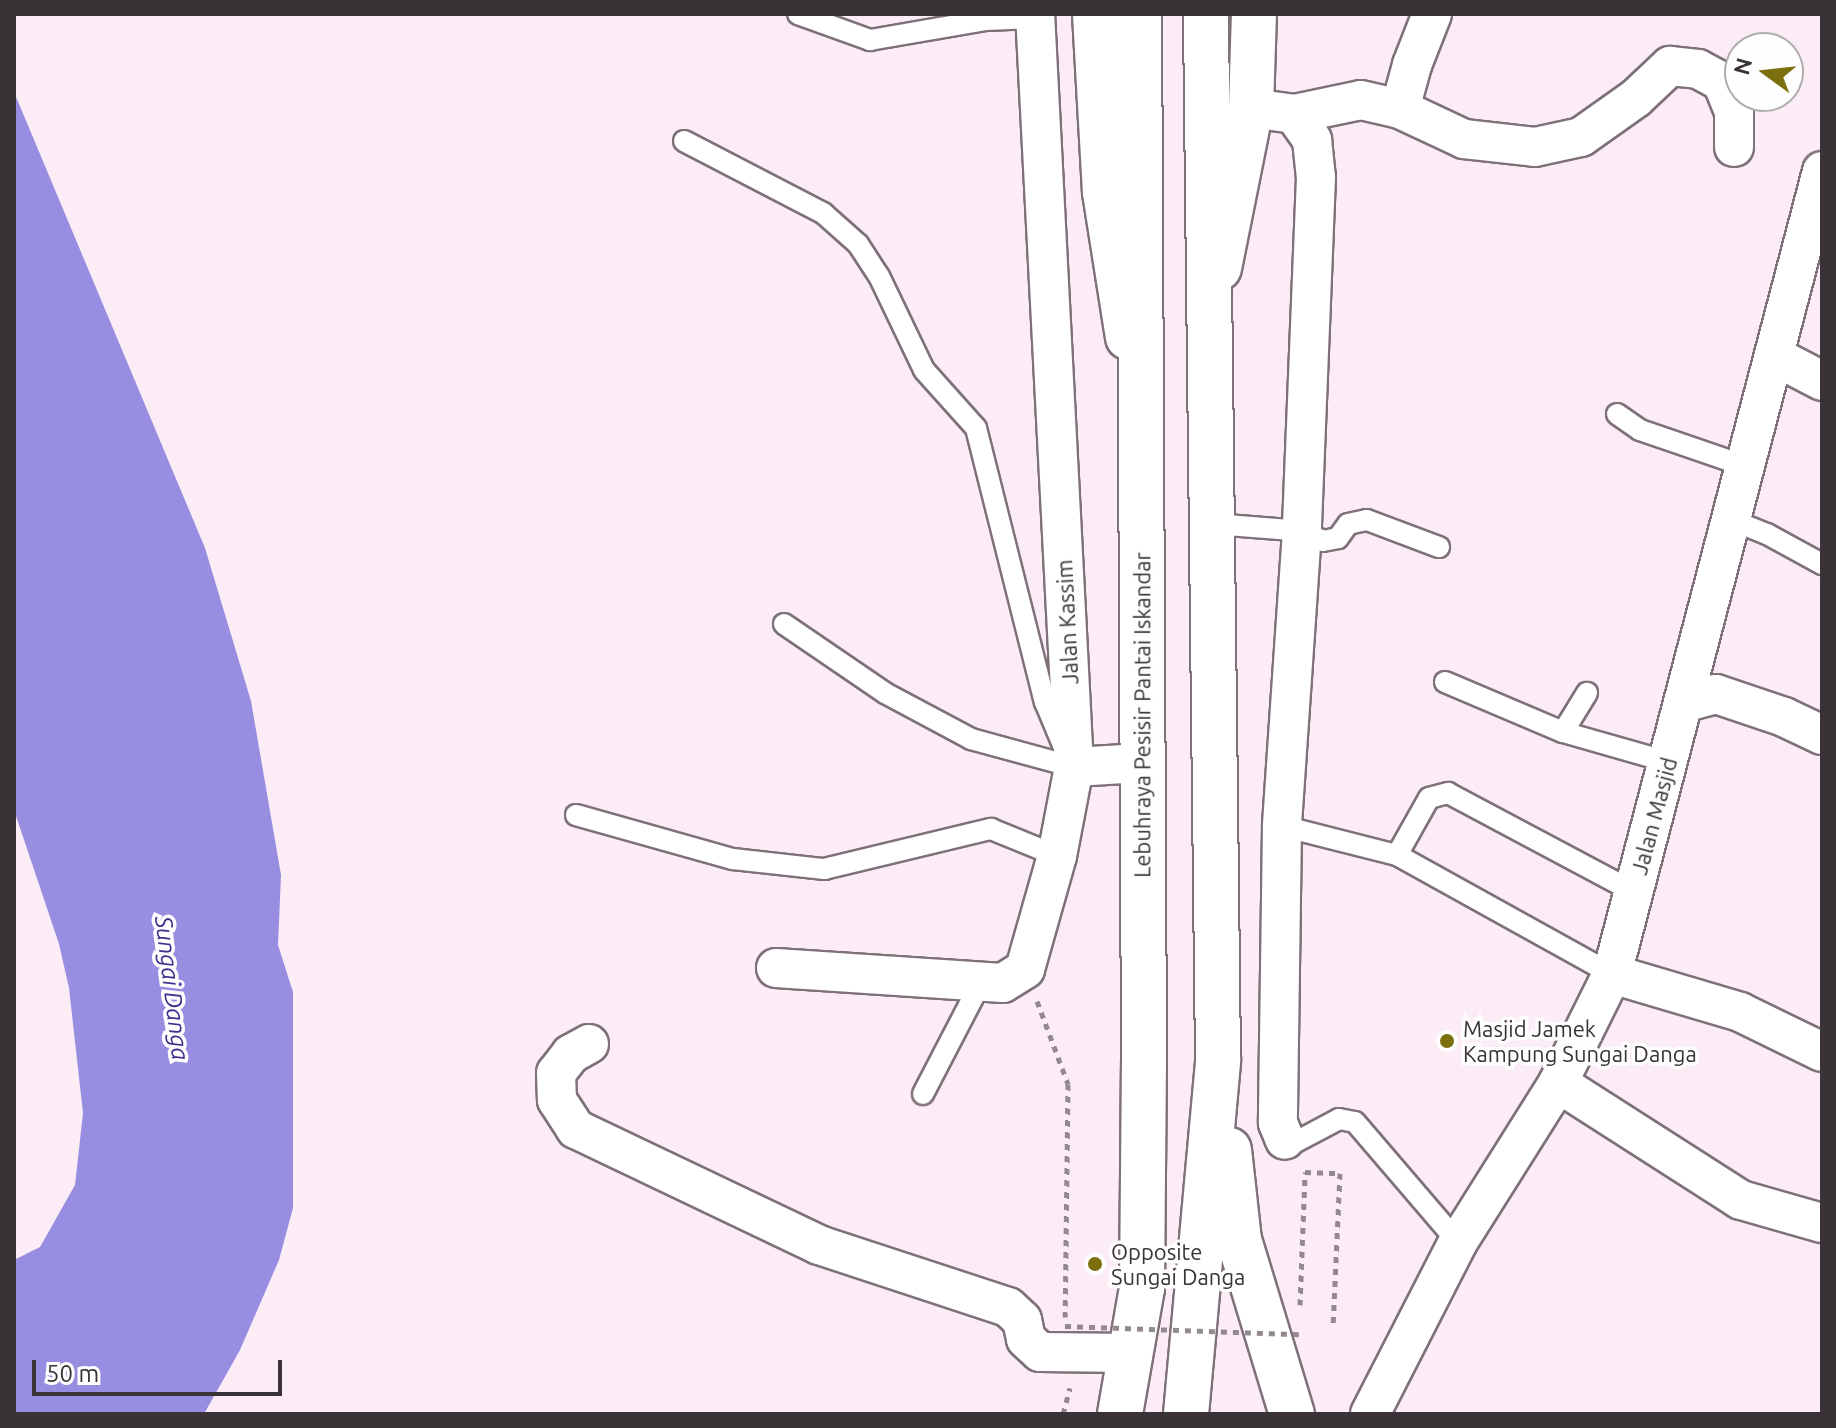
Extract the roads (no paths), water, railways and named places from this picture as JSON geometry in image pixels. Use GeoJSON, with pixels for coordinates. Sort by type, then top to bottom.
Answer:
{"type":"FeatureCollection","features":[{"type":"Feature","properties":{"kind":"main road"},"geometry":{"type":"LineString","coordinates":[[1095,14],[1105,192],[1141,422]]}},
{"type":"Feature","properties":{"kind":"main road","name":"Lebuhraya Pesisir Pantai Iskandar"},"geometry":{"type":"LineString","coordinates":[[1120,1414],[1142,1288],[1139,14]]}},
{"type":"Feature","properties":{"kind":"main road"},"geometry":{"type":"LineString","coordinates":[[1186,1414],[1218,1060],[1212,303],[1206,14]]}},
{"type":"Feature","properties":{"kind":"main road"},"geometry":{"type":"LineString","coordinates":[[1212,303],[1251,108],[1254,14]]}},
{"type":"Feature","properties":{"kind":"main road"},"geometry":{"type":"LineString","coordinates":[[1218,1060],[1239,1240],[1292,1414]]}},
{"type":"Feature","properties":{"kind":"street"},"geometry":{"type":"LineString","coordinates":[[1400,109],[1412,65],[1432,14]]}},
{"type":"Feature","properties":{"kind":"street","name":"Jalan Kassim"},"geometry":{"type":"LineString","coordinates":[[980,984],[1003,983],[1025,969],[1057,856],[1074,767],[1035,16]]}},
{"type":"Feature","properties":{"kind":"street"},"geometry":{"type":"LineString","coordinates":[[1251,108],[1294,114],[1361,100],[1400,109],[1464,139],[1535,147],[1581,137],[1636,98],[1670,66],[1698,69],[1722,82],[1734,111],[1734,147]]}},
{"type":"Feature","properties":{"kind":"street"},"geometry":{"type":"LineString","coordinates":[[1285,1140],[1278,1123],[1282,826],[1302,531],[1316,177],[1312,140],[1294,114]]}},
{"type":"Feature","properties":{"kind":"street","name":"Jalan Masjid"},"geometry":{"type":"LineString","coordinates":[[1370,1414],[1458,1242],[1558,1083],[1612,974],[1822,171]]}},
{"type":"Feature","properties":{"kind":"street"},"geometry":{"type":"LineString","coordinates":[[1774,356],[1822,381]]}},
{"type":"Feature","properties":{"kind":"street"},"geometry":{"type":"LineString","coordinates":[[1683,703],[1716,694],[1784,717],[1822,735]]}},
{"type":"Feature","properties":{"kind":"street"},"geometry":{"type":"LineString","coordinates":[[1074,767],[1141,763]]}},
{"type":"Feature","properties":{"kind":"street"},"geometry":{"type":"LineString","coordinates":[[776,968],[980,984]]}},
{"type":"Feature","properties":{"kind":"street"},"geometry":{"type":"LineString","coordinates":[[1612,974],[1740,1012],[1822,1052]]}},
{"type":"Feature","properties":{"kind":"street"},"geometry":{"type":"LineString","coordinates":[[589,1044],[571,1054],[556,1073],[557,1100],[576,1129],[819,1245],[1008,1307],[1022,1320],[1026,1339],[1040,1352],[1133,1353]]}},
{"type":"Feature","properties":{"kind":"street"},"geometry":{"type":"LineString","coordinates":[[1558,1083],[1741,1200],[1822,1223]]}},
{"type":"Feature","properties":{"kind":"lane"},"geometry":{"type":"LineString","coordinates":[[798,14],[870,40],[986,20],[1035,16]]}},
{"type":"Feature","properties":{"kind":"lane"},"geometry":{"type":"LineString","coordinates":[[684,141],[823,213],[858,244],[879,276],[924,370],[976,428],[1045,702],[1074,767]]}},
{"type":"Feature","properties":{"kind":"lane"},"geometry":{"type":"LineString","coordinates":[[1617,414],[1640,430],[1745,466]]}},
{"type":"Feature","properties":{"kind":"lane"},"geometry":{"type":"LineString","coordinates":[[1214,524],[1302,531],[1312,538],[1330,541],[1338,538],[1348,524],[1367,520],[1439,547]]}},
{"type":"Feature","properties":{"kind":"lane"},"geometry":{"type":"LineString","coordinates":[[1732,520],[1767,534],[1822,564]]}},
{"type":"Feature","properties":{"kind":"lane"},"geometry":{"type":"LineString","coordinates":[[784,624],[885,693],[971,739],[1074,767]]}},
{"type":"Feature","properties":{"kind":"lane"},"geometry":{"type":"LineString","coordinates":[[1445,682],[1563,732],[1668,762]]}},
{"type":"Feature","properties":{"kind":"lane"},"geometry":{"type":"LineString","coordinates":[[1563,732],[1587,693]]}},
{"type":"Feature","properties":{"kind":"lane"},"geometry":{"type":"LineString","coordinates":[[1397,855],[1429,798],[1448,793],[1634,892]]}},
{"type":"Feature","properties":{"kind":"lane"},"geometry":{"type":"LineString","coordinates":[[576,815],[733,859],[824,869],[991,829],[1057,856]]}},
{"type":"Feature","properties":{"kind":"lane"},"geometry":{"type":"LineString","coordinates":[[1282,826],[1397,855],[1612,974]]}},
{"type":"Feature","properties":{"kind":"lane"},"geometry":{"type":"LineString","coordinates":[[923,1094],[980,984]]}},
{"type":"Feature","properties":{"kind":"lane"},"geometry":{"type":"LineString","coordinates":[[1285,1140],[1292,1144],[1339,1119],[1355,1122],[1458,1242]]}},
{"type":"Feature","properties":{"kind":"water","name":"Sungai Danga"},"geometry":{"type":"Polygon","coordinates":[[[14,92],[205,548],[251,701],[281,875],[278,945],[293,992],[293,1208],[279,1260],[240,1350],[204,1414],[14,1414],[14,1260],[40,1247],[75,1185],[83,1113],[69,988],[59,944],[14,810],[14,92]]]}},
{"type":"Feature","properties":{"kind":"place","name":"Masjid Jamek Kampung Sungai Danga"},"geometry":{"type":"Point","coordinates":[1447,1041]}},
{"type":"Feature","properties":{"kind":"place","name":"Opposite Sungai Danga"},"geometry":{"type":"Point","coordinates":[1095,1264]}}]}
